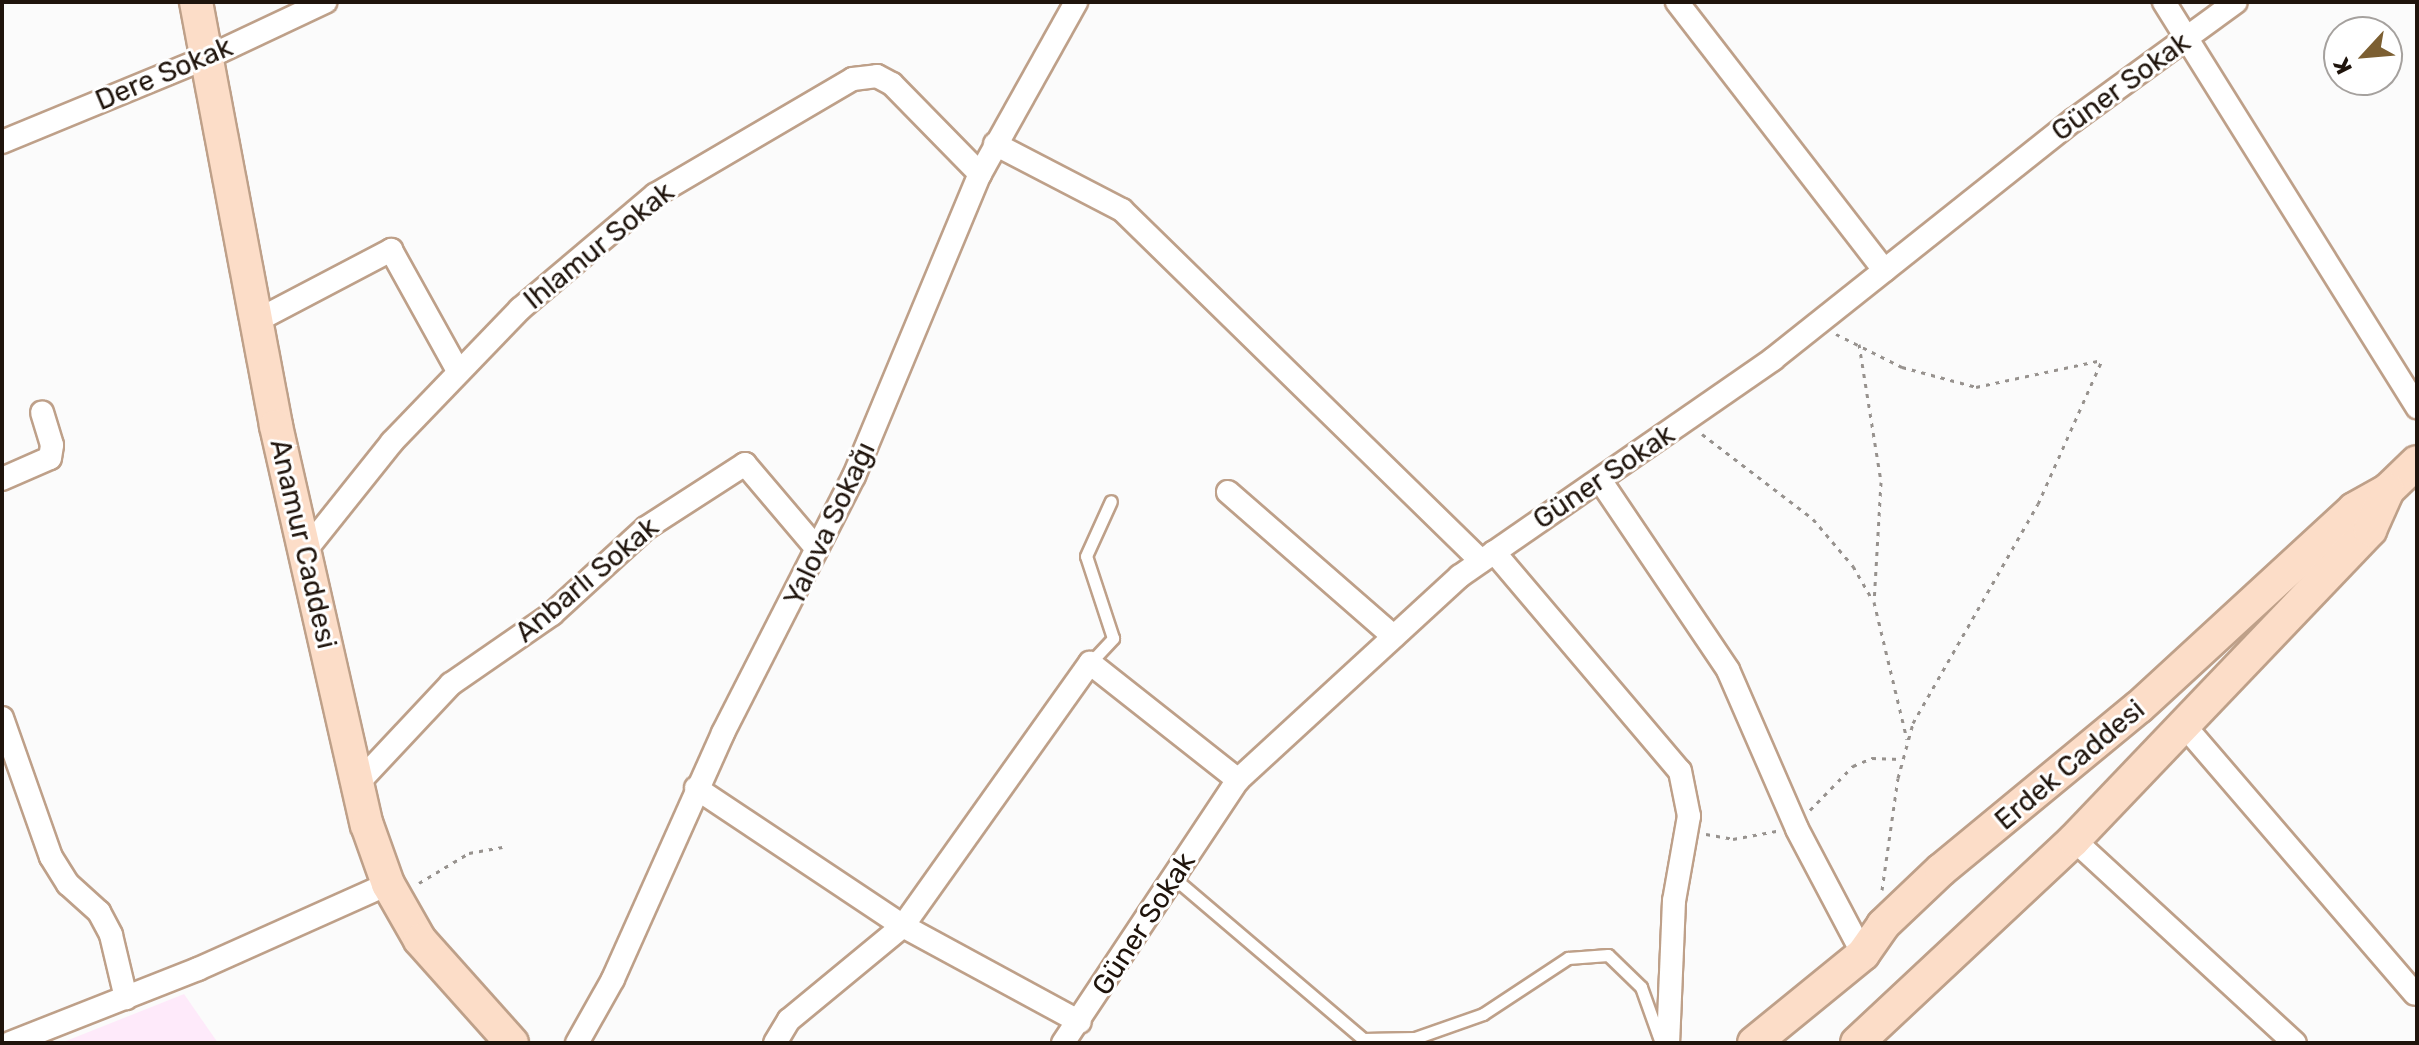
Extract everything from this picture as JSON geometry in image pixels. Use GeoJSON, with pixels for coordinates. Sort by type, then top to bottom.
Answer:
{"type":"FeatureCollection","features":[{"type":"Feature","properties":{"kind":"street","name":"Anamur Caddesi"},"geometry":{"type":"LineString","coordinates":[[196,2],[256,321],[358,783],[392,891],[439,965],[512,1043]]}},
{"type":"Feature","properties":{"kind":"street","name":"Yalova Sokağı"},"geometry":{"type":"LineString","coordinates":[[577,1043],[613,979],[696,788],[859,464],[980,174],[1076,2]]}},
{"type":"Feature","properties":{"kind":"street"},"geometry":{"type":"LineString","coordinates":[[1677,2],[1884,270]]}},
{"type":"Feature","properties":{"kind":"street"},"geometry":{"type":"LineString","coordinates":[[2164,2],[2417,407]]}},
{"type":"Feature","properties":{"kind":"street","name":"Güner Sokak"},"geometry":{"type":"LineString","coordinates":[[1063,1043],[1080,1022],[1238,780],[1394,637],[1488,557],[1690,418],[2236,2]]}},
{"type":"Feature","properties":{"kind":"street","name":"Dere Sokak"},"geometry":{"type":"LineString","coordinates":[[2,142],[206,58],[320,3]]}},
{"type":"Feature","properties":{"kind":"street","name":"Ihlamur Sokak"},"geometry":{"type":"LineString","coordinates":[[305,551],[458,371],[520,309],[655,195],[853,79],[877,76],[892,84],[980,174]]}},
{"type":"Feature","properties":{"kind":"street"},"geometry":{"type":"LineString","coordinates":[[995,144],[1122,210],[1488,557],[1673,758],[1685,786],[1689,825],[1674,901],[1668,1043]]}},
{"type":"Feature","properties":{"kind":"street"},"geometry":{"type":"LineString","coordinates":[[256,321],[391,250],[458,371]]}},
{"type":"Feature","properties":{"kind":"street"},"geometry":{"type":"LineString","coordinates":[[2,479],[50,458],[52,445],[42,412]]}},
{"type":"Feature","properties":{"kind":"street","name":"Erdek Caddesi"},"geometry":{"type":"LineString","coordinates":[[1754,1043],[1863,954],[1883,925],[2139,707],[2354,509],[2388,490],[2417,462]]}},
{"type":"Feature","properties":{"kind":"street","name":"Anbarlı Sokak"},"geometry":{"type":"LineString","coordinates":[[358,783],[451,684],[552,614],[646,528],[745,464],[817,549]]}},
{"type":"Feature","properties":{"kind":"street"},"geometry":{"type":"LineString","coordinates":[[1600,480],[1728,670],[1797,829],[1863,954]]}},
{"type":"Feature","properties":{"kind":"street","name":"Erdek Caddesi"},"geometry":{"type":"LineString","coordinates":[[1857,1043],[1886,1022],[2074,840],[2182,723],[2370,530],[2388,490]]}},
{"type":"Feature","properties":{"kind":"street"},"geometry":{"type":"LineString","coordinates":[[1228,492],[1394,637]]}},
{"type":"Feature","properties":{"kind":"street"},"geometry":{"type":"LineString","coordinates":[[775,1043],[789,1020],[903,926],[1090,663],[1238,780]]}},
{"type":"Feature","properties":{"kind":"street"},"geometry":{"type":"LineString","coordinates":[[2,718],[51,857],[68,884],[99,912],[111,935],[126,998]]}},
{"type":"Feature","properties":{"kind":"street"},"geometry":{"type":"LineString","coordinates":[[2182,723],[2415,994]]}},
{"type":"Feature","properties":{"kind":"street"},"geometry":{"type":"LineString","coordinates":[[696,788],[903,926],[1080,1022]]}},
{"type":"Feature","properties":{"kind":"street"},"geometry":{"type":"LineString","coordinates":[[2074,840],[2295,1043]]}},
{"type":"Feature","properties":{"kind":"street"},"geometry":{"type":"LineString","coordinates":[[10,1043],[392,891]]}},
{"type":"Feature","properties":{"kind":"lane"},"geometry":{"type":"LineString","coordinates":[[1090,663],[1113,638],[1086,556],[1111,501]]}},
{"type":"Feature","properties":{"kind":"lane"},"geometry":{"type":"LineString","coordinates":[[1174,878],[1363,1039],[1392,1041],[1415,1038],[1483,1014],[1568,958],[1608,955],[1641,987],[1661,1043]]}},
{"type":"Feature","properties":{"kind":"path"},"geometry":{"type":"LineString","coordinates":[[1883,925],[1884,862],[1907,739],[2038,504],[2102,360],[1976,387],[1925,376],[1859,344],[1881,482],[1874,602],[1907,739]]}},
{"type":"Feature","properties":{"kind":"path"},"geometry":{"type":"LineString","coordinates":[[1690,418],[1727,458],[1813,519],[1848,559],[1874,602]]}},
{"type":"Feature","properties":{"kind":"path"},"geometry":{"type":"LineString","coordinates":[[1689,825],[1722,838],[1797,829],[1824,791],[1853,766],[1872,758],[1901,759]]}},
{"type":"Feature","properties":{"kind":"path"},"geometry":{"type":"LineString","coordinates":[[392,891],[469,853],[502,847]]}},
{"type":"Feature","properties":{"kind":"shaded area"},"geometry":{"type":"Polygon","coordinates":[[[184,994],[218,1043],[61,1043],[184,994]]]}}]}
